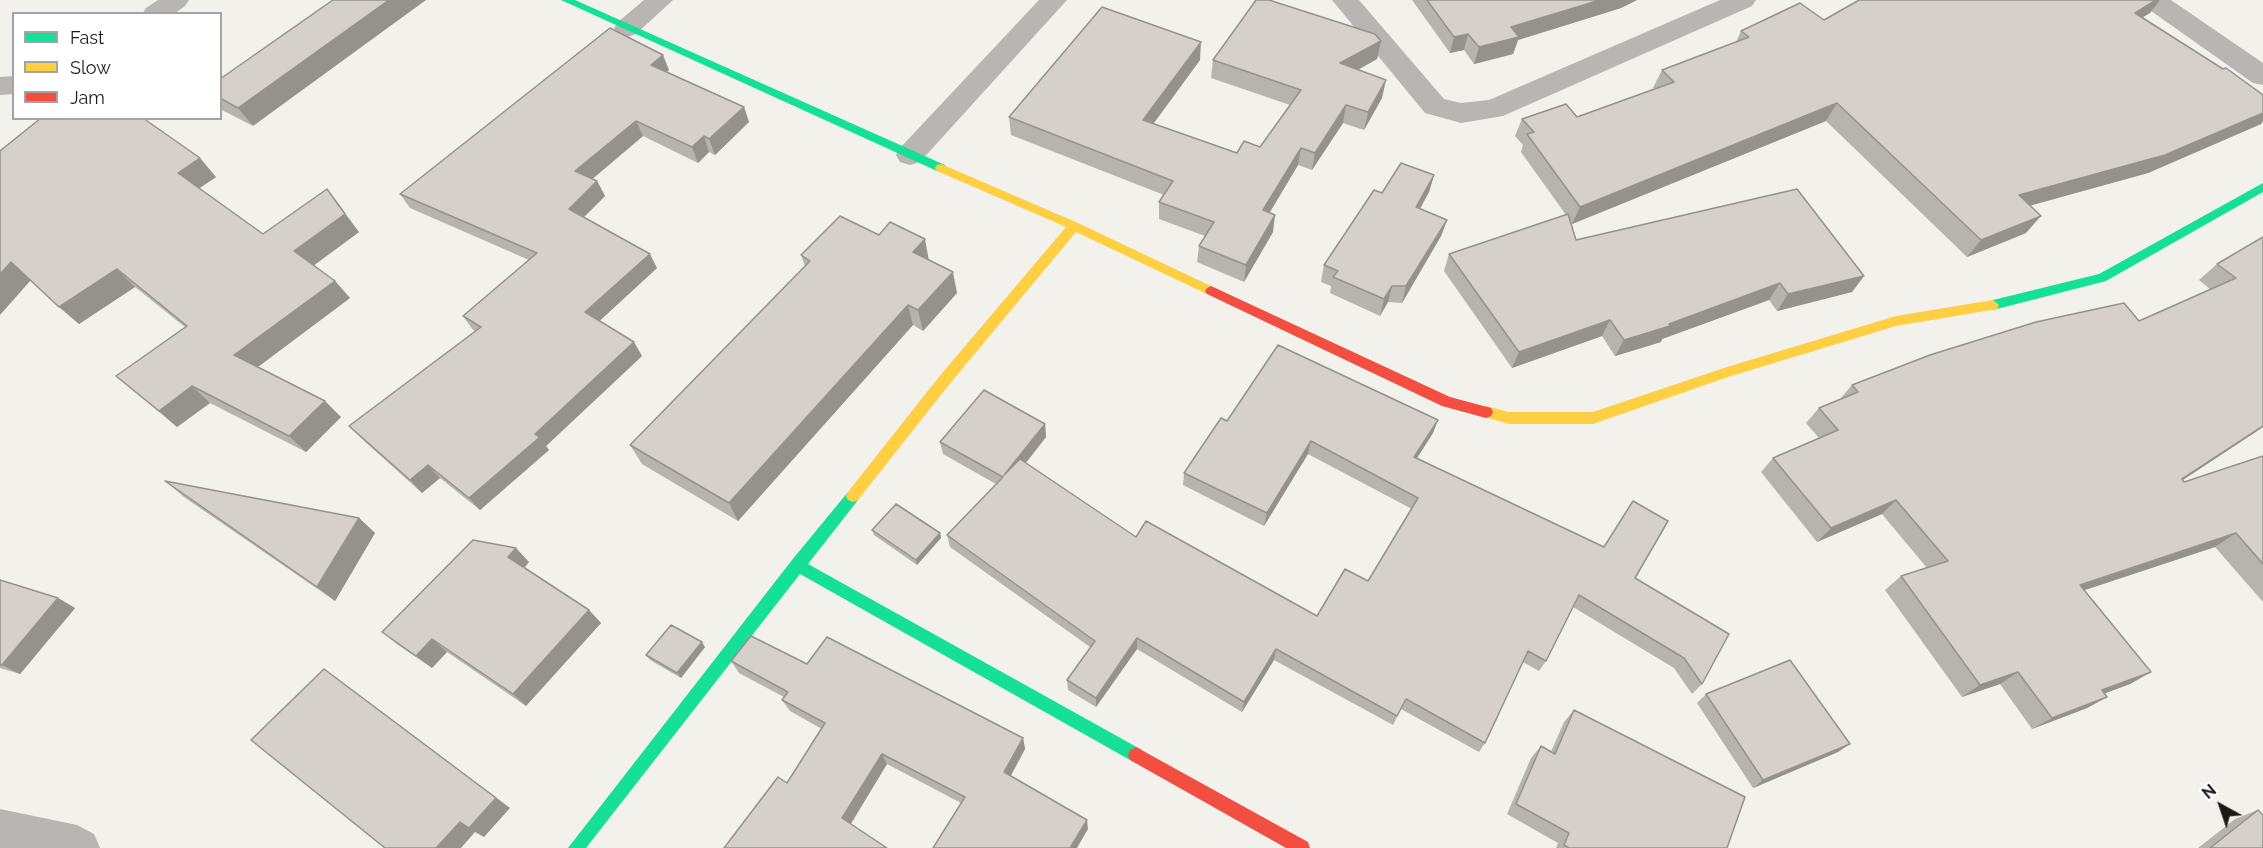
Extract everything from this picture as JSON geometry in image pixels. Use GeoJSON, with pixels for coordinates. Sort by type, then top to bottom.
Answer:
{"type":"FeatureCollection","features":[{"type":"Feature","properties":{"kind":"street"},"geometry":{"type":"LineString","coordinates":[[158,12],[176,0]]}},
{"type":"Feature","properties":{"kind":"street"},"geometry":{"type":"LineString","coordinates":[[566,0],[1074,226],[1447,402],[1509,418],[1593,418],[1727,372],[1896,321],[2010,302],[2102,279],[2263,187]]}},
{"type":"Feature","properties":{"kind":"street"},"geometry":{"type":"LineString","coordinates":[[627,28],[660,0]]}},
{"type":"Feature","properties":{"kind":"street"},"geometry":{"type":"LineString","coordinates":[[910,155],[1054,0]]}},
{"type":"Feature","properties":{"kind":"street"},"geometry":{"type":"LineString","coordinates":[[1345,0],[1436,106],[1461,112],[1493,109],[1743,0]]}},
{"type":"Feature","properties":{"kind":"street"},"geometry":{"type":"LineString","coordinates":[[2154,0],[2263,76]]}},
{"type":"Feature","properties":{"kind":"street"},"geometry":{"type":"LineString","coordinates":[[2176,16],[2202,0]]}},
{"type":"Feature","properties":{"kind":"street"},"geometry":{"type":"LineString","coordinates":[[576,848],[943,382],[1074,226]]}},
{"type":"Feature","properties":{"kind":"street"},"geometry":{"type":"LineString","coordinates":[[797,565],[1302,848]]}},
{"type":"Feature","properties":{"kind":"street"},"geometry":{"type":"LineString","coordinates":[[0,830],[77,845],[80,848]]}},
{"type":"Feature","properties":{"kind":"building"},"geometry":{"type":"Polygon","coordinates":[[[333,0],[389,0],[238,108],[222,99],[222,78],[333,0]]]}},
{"type":"Feature","properties":{"kind":"building"},"geometry":{"type":"Polygon","coordinates":[[[1256,0],[1269,0],[1375,34],[1381,41],[1340,63],[1386,80],[1368,112],[1346,105],[1315,153],[1301,148],[1263,210],[1275,215],[1246,265],[1199,246],[1214,222],[1159,202],[1173,181],[1009,117],[1102,7],[1201,42],[1143,120],[1237,153],[1244,141],[1260,147],[1301,90],[1213,60],[1256,0]]]}},
{"type":"Feature","properties":{"kind":"building"},"geometry":{"type":"Polygon","coordinates":[[[1427,0],[1600,0],[1511,27],[1519,37],[1479,47],[1468,34],[1454,37],[1427,0]]]}},
{"type":"Feature","properties":{"kind":"building"},"geometry":{"type":"Polygon","coordinates":[[[1859,0],[2156,0],[2135,13],[2223,69],[2226,68],[2263,95],[2263,113],[2165,155],[2019,195],[2041,216],[1981,240],[1837,103],[1580,207],[1527,134],[1534,132],[1522,119],[1566,104],[1577,117],[1674,82],[1662,70],[1749,37],[1741,31],[1800,3],[1824,20],[1859,0]]]}},
{"type":"Feature","properties":{"kind":"building"},"geometry":{"type":"Polygon","coordinates":[[[610,28],[663,55],[651,65],[744,107],[709,139],[704,136],[692,147],[636,121],[575,171],[597,181],[569,209],[650,254],[585,312],[634,342],[535,434],[540,437],[469,498],[428,465],[410,480],[349,426],[481,327],[463,316],[537,253],[400,194],[610,28]]]}},
{"type":"Feature","properties":{"kind":"building"},"geometry":{"type":"Polygon","coordinates":[[[39,120],[146,120],[200,158],[178,173],[263,234],[327,189],[345,214],[294,251],[335,281],[234,355],[325,401],[289,436],[192,386],[159,411],[116,376],[187,326],[117,269],[59,307],[11,262],[0,274],[0,151],[39,120]]]}},
{"type":"Feature","properties":{"kind":"building"},"geometry":{"type":"Polygon","coordinates":[[[1401,163],[1434,175],[1416,207],[1447,220],[1406,286],[1392,286],[1384,299],[1333,277],[1338,271],[1324,265],[1374,190],[1382,193],[1401,163]]]}},
{"type":"Feature","properties":{"kind":"building"},"geometry":{"type":"Polygon","coordinates":[[[1797,189],[1864,276],[1788,294],[1780,283],[1669,324],[1670,326],[1624,340],[1610,320],[1519,352],[1449,254],[1568,214],[1576,240],[1797,189]]]}},
{"type":"Feature","properties":{"kind":"building"},"geometry":{"type":"Polygon","coordinates":[[[840,216],[879,235],[890,222],[925,239],[913,252],[953,272],[918,310],[908,305],[729,503],[630,445],[810,261],[801,255],[840,216]]]}},
{"type":"Feature","properties":{"kind":"building"},"geometry":{"type":"Polygon","coordinates":[[[2263,237],[2263,426],[2182,479],[2184,482],[2263,456],[2263,564],[2236,533],[2080,585],[2151,672],[2102,690],[2107,697],[2052,718],[2018,672],[1980,685],[1901,576],[1948,561],[1896,500],[1831,528],[1773,458],[1838,430],[1819,408],[1858,392],[1852,385],[1930,355],[2036,322],[2124,303],[2139,321],[2236,278],[2217,264],[2263,237]]]}},
{"type":"Feature","properties":{"kind":"building"},"geometry":{"type":"Polygon","coordinates":[[[1278,345],[1438,420],[1414,457],[1604,547],[1633,501],[1668,521],[1635,578],[1729,634],[1702,684],[1684,658],[1579,595],[1546,661],[1528,651],[1485,743],[1406,699],[1397,716],[1276,649],[1244,702],[1137,638],[1096,698],[1067,680],[1095,641],[947,535],[1003,477],[940,442],[984,390],[1045,424],[1004,475],[1020,459],[1136,537],[1146,521],[1317,616],[1345,569],[1368,581],[1418,498],[1311,441],[1267,513],[1184,473],[1221,418],[1227,421],[1278,345]]]}},
{"type":"Feature","properties":{"kind":"building"},"geometry":{"type":"Polygon","coordinates":[[[165,481],[359,518],[317,587],[165,481]]]}},
{"type":"Feature","properties":{"kind":"building"},"geometry":{"type":"Polygon","coordinates":[[[896,504],[940,533],[916,560],[872,530],[896,504]]]}},
{"type":"Feature","properties":{"kind":"building"},"geometry":{"type":"Polygon","coordinates":[[[473,540],[516,548],[508,557],[589,610],[513,694],[432,639],[416,656],[382,632],[473,540]]]}},
{"type":"Feature","properties":{"kind":"building"},"geometry":{"type":"Polygon","coordinates":[[[0,580],[58,598],[2,665],[0,665],[0,580]]]}},
{"type":"Feature","properties":{"kind":"building"},"geometry":{"type":"Polygon","coordinates":[[[671,625],[702,642],[677,673],[646,655],[671,625]]]}},
{"type":"Feature","properties":{"kind":"building"},"geometry":{"type":"Polygon","coordinates":[[[751,636],[807,664],[827,637],[1023,738],[1004,772],[1087,820],[1070,848],[933,848],[965,797],[882,754],[842,818],[887,848],[724,848],[778,777],[787,783],[825,723],[782,700],[788,692],[731,661],[751,636]]]}},
{"type":"Feature","properties":{"kind":"building"},"geometry":{"type":"Polygon","coordinates":[[[1790,660],[1850,744],[1763,780],[1706,694],[1790,660]]]}},
{"type":"Feature","properties":{"kind":"building"},"geometry":{"type":"Polygon","coordinates":[[[324,669],[496,798],[469,828],[460,822],[436,848],[385,848],[251,740],[324,669]]]}},
{"type":"Feature","properties":{"kind":"building"},"geometry":{"type":"Polygon","coordinates":[[[1574,710],[1745,797],[1727,848],[1569,848],[1564,845],[1569,833],[1516,804],[1541,746],[1555,754],[1574,710]]]}},
{"type":"Feature","properties":{"kind":"building"},"geometry":{"type":"Polygon","coordinates":[[[2258,810],[2263,815],[2263,848],[2210,848],[2258,810]]]}},
{"type":"Feature","properties":{"kind":"traffic: fast"},"geometry":{"type":"LineString","coordinates":[[566,0],[941,168]]}},
{"type":"Feature","properties":{"kind":"traffic: fast"},"geometry":{"type":"LineString","coordinates":[[1993,305],[2102,278],[2263,187]]}},
{"type":"Feature","properties":{"kind":"traffic: fast"},"geometry":{"type":"LineString","coordinates":[[576,848],[853,496]]}},
{"type":"Feature","properties":{"kind":"traffic: fast"},"geometry":{"type":"LineString","coordinates":[[797,565],[1136,755]]}},
{"type":"Feature","properties":{"kind":"traffic: slow"},"geometry":{"type":"LineString","coordinates":[[941,168],[1074,226],[1211,291]]}},
{"type":"Feature","properties":{"kind":"traffic: slow"},"geometry":{"type":"LineString","coordinates":[[853,496],[943,382],[1074,226]]}},
{"type":"Feature","properties":{"kind":"traffic: slow"},"geometry":{"type":"LineString","coordinates":[[1486,412],[1509,418],[1593,418],[1727,372],[1896,321],[1993,305]]}},
{"type":"Feature","properties":{"kind":"traffic: jam"},"geometry":{"type":"LineString","coordinates":[[1211,291],[1447,402],[1486,412]]}},
{"type":"Feature","properties":{"kind":"traffic: jam"},"geometry":{"type":"LineString","coordinates":[[1136,755],[1302,848]]}}]}
